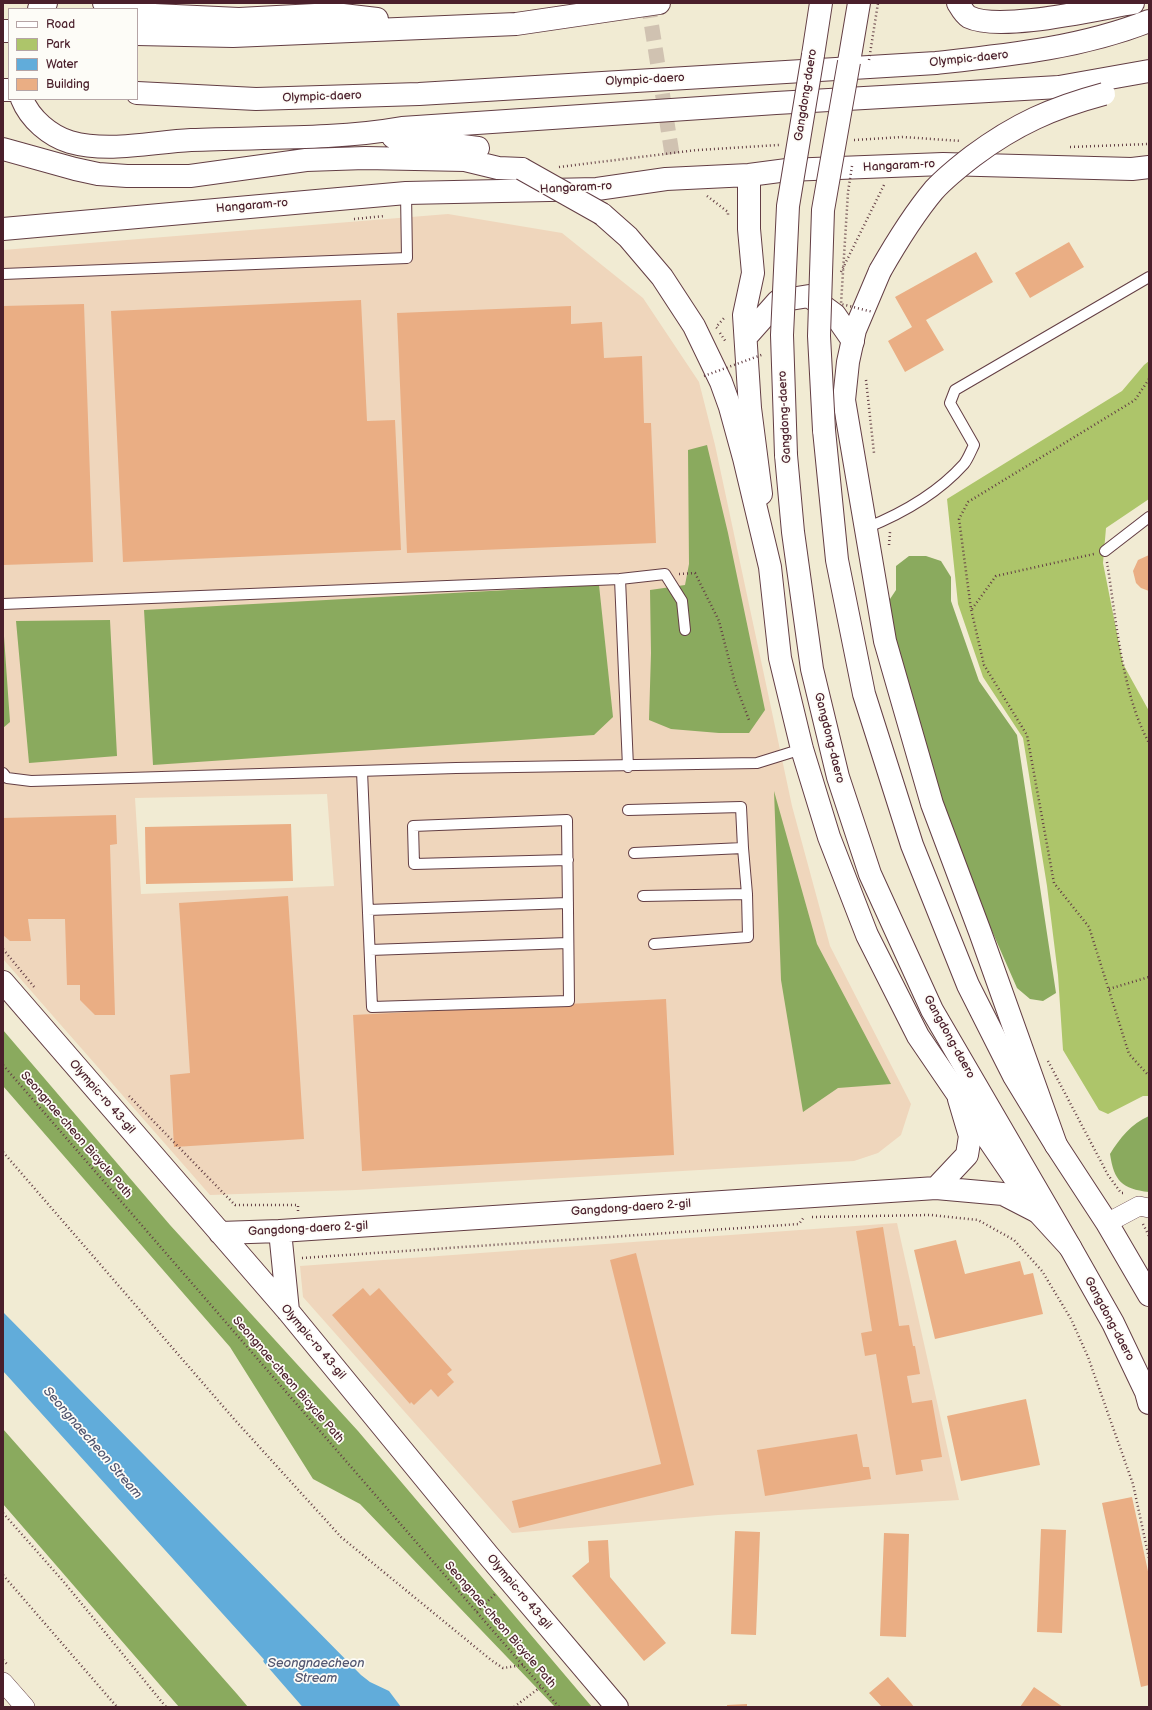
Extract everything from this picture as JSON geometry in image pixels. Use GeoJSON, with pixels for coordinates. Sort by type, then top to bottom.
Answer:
{"type":"FeatureCollection","features":[{"type":"Feature","properties":{"kind":"main road"},"geometry":{"type":"LineString","coordinates":[[104,3],[122,8]]}},
{"type":"Feature","properties":{"kind":"main road"},"geometry":{"type":"LineString","coordinates":[[138,34],[233,36],[516,24],[659,3]]}},
{"type":"Feature","properties":{"kind":"main road","name":"Gangdong-daero"},"geometry":{"type":"LineString","coordinates":[[821,3],[788,206],[782,335],[786,455],[794,532],[812,669],[838,777],[870,874],[932,1010],[1070,1246],[1113,1323],[1146,1392],[1149,1403]]}},
{"type":"Feature","properties":{"kind":"main road"},"geometry":{"type":"LineString","coordinates":[[859,3],[858,64],[823,210],[819,336],[824,430],[837,560],[864,694],[912,846],[968,985],[1014,1076],[1056,1145],[1107,1223],[1149,1295]]}},
{"type":"Feature","properties":{"kind":"main road"},"geometry":{"type":"LineString","coordinates":[[958,3],[968,17],[995,22],[1018,22],[1133,3]]}},
{"type":"Feature","properties":{"kind":"main road"},"geometry":{"type":"LineString","coordinates":[[138,12],[154,15],[239,19],[334,14],[442,27]]}},
{"type":"Feature","properties":{"kind":"main road","name":"Olympic-daero"},"geometry":{"type":"LineString","coordinates":[[138,93],[256,99],[419,94],[936,63],[1020,54],[1071,45],[1112,35],[1149,21]]}},
{"type":"Feature","properties":{"kind":"main road"},"geometry":{"type":"LineString","coordinates":[[23,100],[30,114],[41,125],[59,137],[84,145],[122,146],[189,140],[371,134],[402,128],[776,102],[1059,88],[1149,71]]}},
{"type":"Feature","properties":{"kind":"main road"},"geometry":{"type":"LineString","coordinates":[[1056,1145],[980,932],[932,804],[885,641],[875,524],[844,400],[848,362],[865,304],[880,271],[897,242],[935,189],[958,167],[1011,130],[1039,115],[1070,104],[1133,87],[1149,80]]}},
{"type":"Feature","properties":{"kind":"main road"},"geometry":{"type":"LineString","coordinates":[[371,134],[415,141],[466,146],[493,151],[602,214],[628,237],[662,277],[694,326],[708,353],[730,407],[770,567]]}},
{"type":"Feature","properties":{"kind":"main road"},"geometry":{"type":"LineString","coordinates":[[3,149],[75,169],[98,174],[127,176],[190,176],[306,160],[365,158],[465,160],[498,168],[522,169]]}},
{"type":"Feature","properties":{"kind":"main road","name":"Hangaram-ro"},"geometry":{"type":"LineString","coordinates":[[3,229],[406,192],[597,189],[666,179],[749,175],[787,170],[942,164],[1132,169],[1149,167]]}},
{"type":"Feature","properties":{"kind":"main road"},"geometry":{"type":"LineString","coordinates":[[749,175],[749,229],[753,273],[744,314],[750,408],[780,658],[802,749],[829,837],[867,935],[918,1036],[1038,1212],[1070,1246]]}},
{"type":"Feature","properties":{"kind":"main road"},"geometry":{"type":"LineString","coordinates":[[753,273],[778,301]]}},
{"type":"Feature","properties":{"kind":"main road"},"geometry":{"type":"LineString","coordinates":[[746,337],[778,301],[809,296],[835,315],[853,341]]}},
{"type":"Feature","properties":{"kind":"main road","name":"Olympic-ro 43-gil"},"geometry":{"type":"LineString","coordinates":[[3,982],[288,1312],[488,1555],[618,1707]]}},
{"type":"Feature","properties":{"kind":"main road"},"geometry":{"type":"LineString","coordinates":[[936,1188],[967,1155],[970,1136],[958,1095]]}},
{"type":"Feature","properties":{"kind":"main road","name":"Gangdong-daero 2-gil"},"geometry":{"type":"LineString","coordinates":[[220,1233],[280,1231],[936,1188],[1003,1194],[1038,1212]]}},
{"type":"Feature","properties":{"kind":"main road"},"geometry":{"type":"LineString","coordinates":[[280,1231],[288,1312]]}},
{"type":"Feature","properties":{"kind":"street"},"geometry":{"type":"LineString","coordinates":[[1107,1223],[1139,1206],[1149,1208]]}},
{"type":"Feature","properties":{"kind":"street"},"geometry":{"type":"LineString","coordinates":[[3,1682],[25,1707]]}},
{"type":"Feature","properties":{"kind":"lane"},"geometry":{"type":"LineString","coordinates":[[3,274],[407,258],[406,192]]}},
{"type":"Feature","properties":{"kind":"lane"},"geometry":{"type":"LineString","coordinates":[[875,524],[913,504],[941,486],[965,463],[974,445],[950,403],[955,390],[1149,277]]}},
{"type":"Feature","properties":{"kind":"lane"},"geometry":{"type":"LineString","coordinates":[[1105,552],[1149,517]]}},
{"type":"Feature","properties":{"kind":"lane"},"geometry":{"type":"LineString","coordinates":[[3,604],[620,579],[665,574],[682,601],[685,630]]}},
{"type":"Feature","properties":{"kind":"lane"},"geometry":{"type":"LineString","coordinates":[[620,579],[628,767]]}},
{"type":"Feature","properties":{"kind":"lane"},"geometry":{"type":"LineString","coordinates":[[4,778],[31,782],[362,771],[628,767],[757,763],[802,749]]}},
{"type":"Feature","properties":{"kind":"lane"},"geometry":{"type":"LineString","coordinates":[[362,771],[372,1007],[569,1001],[568,860],[567,820],[413,826],[414,864],[568,860]]}},
{"type":"Feature","properties":{"kind":"lane"},"geometry":{"type":"LineString","coordinates":[[628,810],[741,808],[747,894],[748,937],[654,944]]}},
{"type":"Feature","properties":{"kind":"lane"},"geometry":{"type":"LineString","coordinates":[[634,853],[743,848]]}},
{"type":"Feature","properties":{"kind":"lane"},"geometry":{"type":"LineString","coordinates":[[644,896],[747,894]]}},
{"type":"Feature","properties":{"kind":"lane"},"geometry":{"type":"LineString","coordinates":[[368,910],[568,903]]}},
{"type":"Feature","properties":{"kind":"lane"},"geometry":{"type":"LineString","coordinates":[[370,950],[568,943]]}},
{"type":"Feature","properties":{"kind":"path"},"geometry":{"type":"LineString","coordinates":[[858,64],[878,3]]}},
{"type":"Feature","properties":{"kind":"path"},"geometry":{"type":"LineString","coordinates":[[855,144],[857,137]]}},
{"type":"Feature","properties":{"kind":"path"},"geometry":{"type":"LineString","coordinates":[[1066,147],[1149,144]]}},
{"type":"Feature","properties":{"kind":"path"},"geometry":{"type":"LineString","coordinates":[[853,160],[848,192],[841,304],[873,312]]}},
{"type":"Feature","properties":{"kind":"path"},"geometry":{"type":"LineString","coordinates":[[706,195],[728,212],[729,219]]}},
{"type":"Feature","properties":{"kind":"path"},"geometry":{"type":"LineString","coordinates":[[716,327],[726,316]]}},
{"type":"Feature","properties":{"kind":"path"},"geometry":{"type":"LineString","coordinates":[[704,376],[766,353]]}},
{"type":"Feature","properties":{"kind":"path"},"geometry":{"type":"LineString","coordinates":[[866,372],[874,458]]}},
{"type":"Feature","properties":{"kind":"path"},"geometry":{"type":"LineString","coordinates":[[1149,379],[1135,400],[968,502],[959,520],[971,609],[984,665],[1027,735],[1054,883],[1089,927],[1129,1054],[1149,1076]]}},
{"type":"Feature","properties":{"kind":"path"},"geometry":{"type":"LineString","coordinates":[[875,524],[890,532],[889,546]]}},
{"type":"Feature","properties":{"kind":"path"},"geometry":{"type":"LineString","coordinates":[[971,609],[996,576],[1105,552],[1128,685],[1142,731],[1149,743]]}},
{"type":"Feature","properties":{"kind":"path"},"geometry":{"type":"LineString","coordinates":[[665,574],[695,573],[719,621],[735,683],[749,720]]}},
{"type":"Feature","properties":{"kind":"path"},"geometry":{"type":"LineString","coordinates":[[3,949],[38,990]]}},
{"type":"Feature","properties":{"kind":"path"},"geometry":{"type":"LineString","coordinates":[[1109,989],[1149,977]]}},
{"type":"Feature","properties":{"kind":"path"},"geometry":{"type":"LineString","coordinates":[[1047,1058],[1108,1175],[1121,1192],[1128,1194]]}},
{"type":"Feature","properties":{"kind":"path","name":"Seongnae-cheon Bicycle Path"},"geometry":{"type":"LineString","coordinates":[[3,1065],[559,1707]]}},
{"type":"Feature","properties":{"kind":"path"},"geometry":{"type":"LineString","coordinates":[[128,1094],[235,1205],[298,1205]]}},
{"type":"Feature","properties":{"kind":"path"},"geometry":{"type":"LineString","coordinates":[[3,1152],[234,1419],[341,1537],[419,1603],[491,1660],[503,1668],[524,1665]]}},
{"type":"Feature","properties":{"kind":"path"},"geometry":{"type":"LineString","coordinates":[[295,1258],[799,1224],[804,1217],[930,1215],[978,1220],[1014,1240],[1042,1271],[1071,1319],[1088,1357],[1133,1484],[1149,1558]]}},
{"type":"Feature","properties":{"kind":"path"},"geometry":{"type":"LineString","coordinates":[[3,1513],[63,1581],[166,1707]]}},
{"type":"Feature","properties":{"kind":"path"},"geometry":{"type":"LineString","coordinates":[[3,1575],[117,1707]]}},
{"type":"Feature","properties":{"kind":"path"},"geometry":{"type":"LineString","coordinates":[[477,1612],[497,1592]]}},
{"type":"Feature","properties":{"kind":"path"},"geometry":{"type":"LineString","coordinates":[[514,1707],[542,1686]]}},
{"type":"Feature","properties":{"kind":"shaded area"},"geometry":{"type":"Polygon","coordinates":[[[448,214],[562,233],[643,298],[699,382],[715,445],[792,806],[830,946],[911,1104],[901,1135],[878,1153],[854,1161],[356,1190],[210,1195],[3,959],[3,250],[448,214]],[[327,794],[135,798],[141,894],[334,886],[327,794]]]}},
{"type":"Feature","properties":{"kind":"shaded area"},"geometry":{"type":"Polygon","coordinates":[[[897,1223],[959,1500],[718,1515],[512,1533],[303,1297],[300,1266],[897,1223]]]}},
{"type":"Feature","properties":{"kind":"green space"},"geometry":{"type":"Polygon","coordinates":[[[1149,361],[1149,499],[1106,528],[1103,563],[1123,664],[1149,711],[1149,1096],[1143,1096],[1108,1114],[1099,1110],[1063,1050],[1058,975],[1047,886],[1023,738],[983,677],[958,604],[947,499],[1122,391],[1149,361]]]}},
{"type":"Feature","properties":{"kind":"green space"},"geometry":{"type":"Polygon","coordinates":[[[707,445],[728,533],[765,710],[749,733],[719,733],[671,729],[649,720],[651,653],[650,590],[685,585],[689,564],[688,450],[707,445]]]}},
{"type":"Feature","properties":{"kind":"green space"},"geometry":{"type":"Polygon","coordinates":[[[909,556],[926,556],[941,561],[951,577],[951,601],[979,681],[1017,735],[1056,993],[1043,1001],[1030,999],[1017,988],[935,801],[886,605],[896,590],[896,566],[909,556]]]}},
{"type":"Feature","properties":{"kind":"green space"},"geometry":{"type":"Polygon","coordinates":[[[599,585],[613,717],[594,735],[153,765],[144,610],[599,585]]]}},
{"type":"Feature","properties":{"kind":"green space"},"geometry":{"type":"Polygon","coordinates":[[[110,620],[117,756],[29,763],[16,621],[110,620]]]}},
{"type":"Feature","properties":{"kind":"green space"},"geometry":{"type":"Polygon","coordinates":[[[3,622],[10,722],[3,728],[3,622]]]}},
{"type":"Feature","properties":{"kind":"green space"},"geometry":{"type":"Polygon","coordinates":[[[774,791],[817,944],[891,1084],[838,1088],[803,1112],[781,980],[774,791]]]}},
{"type":"Feature","properties":{"kind":"green space"},"geometry":{"type":"Polygon","coordinates":[[[3,1030],[170,1225],[358,1431],[592,1707],[555,1707],[360,1504],[313,1479],[230,1347],[3,1086],[3,1030]]]}},
{"type":"Feature","properties":{"kind":"green space"},"geometry":{"type":"Polygon","coordinates":[[[1149,1116],[1149,1192],[1132,1189],[1121,1182],[1114,1171],[1110,1154],[1131,1127],[1149,1116]]]}},
{"type":"Feature","properties":{"kind":"green space"},"geometry":{"type":"Polygon","coordinates":[[[3,1429],[248,1707],[179,1707],[3,1504],[3,1429]]]}},
{"type":"Feature","properties":{"kind":"water","name":"Seongnaecheon Stream"},"geometry":{"type":"Polygon","coordinates":[[[3,1312],[361,1675],[370,1682],[389,1691],[401,1707],[307,1707],[3,1371],[3,1312]]]}},
{"type":"Feature","properties":{"kind":"building"},"geometry":{"type":"Polygon","coordinates":[[[1069,242],[1084,267],[1030,298],[1015,273],[1069,242]]]}},
{"type":"Feature","properties":{"kind":"building"},"geometry":{"type":"Polygon","coordinates":[[[976,252],[993,282],[926,320],[944,350],[905,372],[888,341],[912,327],[895,297],[976,252]]]}},
{"type":"Feature","properties":{"kind":"building"},"geometry":{"type":"Polygon","coordinates":[[[361,300],[367,421],[395,420],[401,550],[123,562],[111,311],[361,300]]]}},
{"type":"Feature","properties":{"kind":"building"},"geometry":{"type":"Polygon","coordinates":[[[84,304],[93,562],[3,565],[3,306],[84,304]]]}},
{"type":"Feature","properties":{"kind":"building"},"geometry":{"type":"Polygon","coordinates":[[[571,306],[571,324],[602,322],[604,358],[642,356],[644,423],[651,423],[656,543],[407,553],[397,313],[571,306]]]}},
{"type":"Feature","properties":{"kind":"building"},"geometry":{"type":"Polygon","coordinates":[[[1149,555],[1149,591],[1141,588],[1136,583],[1133,571],[1138,560],[1149,555]]]}},
{"type":"Feature","properties":{"kind":"building"},"geometry":{"type":"Polygon","coordinates":[[[116,815],[117,844],[110,845],[115,1015],[95,1015],[80,1000],[80,985],[67,985],[65,919],[28,919],[31,941],[10,941],[3,935],[3,818],[116,815]]]}},
{"type":"Feature","properties":{"kind":"building"},"geometry":{"type":"Polygon","coordinates":[[[291,824],[293,881],[146,884],[145,827],[291,824]]]}},
{"type":"Feature","properties":{"kind":"building"},"geometry":{"type":"Polygon","coordinates":[[[288,896],[304,1139],[174,1147],[170,1075],[190,1073],[179,903],[288,896]]]}},
{"type":"Feature","properties":{"kind":"building"},"geometry":{"type":"Polygon","coordinates":[[[666,999],[674,1155],[362,1171],[353,1015],[666,999]]]}},
{"type":"Feature","properties":{"kind":"building"},"geometry":{"type":"Polygon","coordinates":[[[883,1227],[899,1326],[909,1325],[913,1346],[915,1346],[920,1374],[907,1376],[912,1403],[932,1400],[942,1457],[921,1460],[923,1471],[896,1475],[876,1354],[865,1356],[861,1333],[872,1331],[856,1231],[883,1227]]]}},
{"type":"Feature","properties":{"kind":"building"},"geometry":{"type":"Polygon","coordinates":[[[956,1240],[965,1274],[1020,1261],[1024,1275],[1033,1273],[1043,1314],[935,1339],[914,1250],[956,1240]]]}},
{"type":"Feature","properties":{"kind":"building"},"geometry":{"type":"Polygon","coordinates":[[[636,1253],[694,1485],[519,1528],[512,1501],[661,1464],[610,1260],[636,1253]]]}},
{"type":"Feature","properties":{"kind":"building"},"geometry":{"type":"Polygon","coordinates":[[[363,1288],[370,1296],[379,1288],[452,1370],[447,1374],[454,1382],[438,1397],[431,1389],[414,1405],[411,1402],[410,1404],[332,1315],[363,1288]]]}},
{"type":"Feature","properties":{"kind":"building"},"geometry":{"type":"Polygon","coordinates":[[[1026,1399],[1040,1465],[961,1481],[947,1416],[1026,1399]]]}},
{"type":"Feature","properties":{"kind":"building"},"geometry":{"type":"Polygon","coordinates":[[[857,1434],[863,1467],[869,1467],[871,1479],[765,1496],[757,1450],[857,1434]]]}},
{"type":"Feature","properties":{"kind":"building"},"geometry":{"type":"Polygon","coordinates":[[[1132,1497],[1149,1576],[1149,1685],[1141,1687],[1102,1503],[1132,1497]]]}},
{"type":"Feature","properties":{"kind":"building"},"geometry":{"type":"Polygon","coordinates":[[[1041,1529],[1066,1530],[1062,1633],[1037,1632],[1041,1529]]]}},
{"type":"Feature","properties":{"kind":"building"},"geometry":{"type":"Polygon","coordinates":[[[735,1531],[760,1532],[756,1635],[731,1634],[735,1531]]]}},
{"type":"Feature","properties":{"kind":"building"},"geometry":{"type":"Polygon","coordinates":[[[884,1533],[909,1534],[906,1637],[880,1636],[884,1533]]]}},
{"type":"Feature","properties":{"kind":"building"},"geometry":{"type":"Polygon","coordinates":[[[608,1540],[610,1577],[666,1643],[644,1661],[572,1576],[589,1562],[588,1541],[608,1540]]]}},
{"type":"Feature","properties":{"kind":"building"},"geometry":{"type":"Polygon","coordinates":[[[888,1677],[914,1707],[882,1707],[869,1693],[888,1677]]]}},
{"type":"Feature","properties":{"kind":"building"},"geometry":{"type":"Polygon","coordinates":[[[1034,1687],[1063,1707],[1020,1707],[1034,1687]]]}},
{"type":"Feature","properties":{"kind":"building"},"geometry":{"type":"Polygon","coordinates":[[[747,1704],[747,1707],[727,1707],[727,1705],[747,1704]]]}},
{"type":"Feature","properties":{"kind":"waterway","name":"Seongnaecheon Stream"},"geometry":{"type":"LineString","coordinates":[[266,1661],[306,1707]]}},
{"type":"Feature","properties":{"kind":"tunnel"},"geometry":{"type":"LineString","coordinates":[[648,3],[672,154]]}}]}
